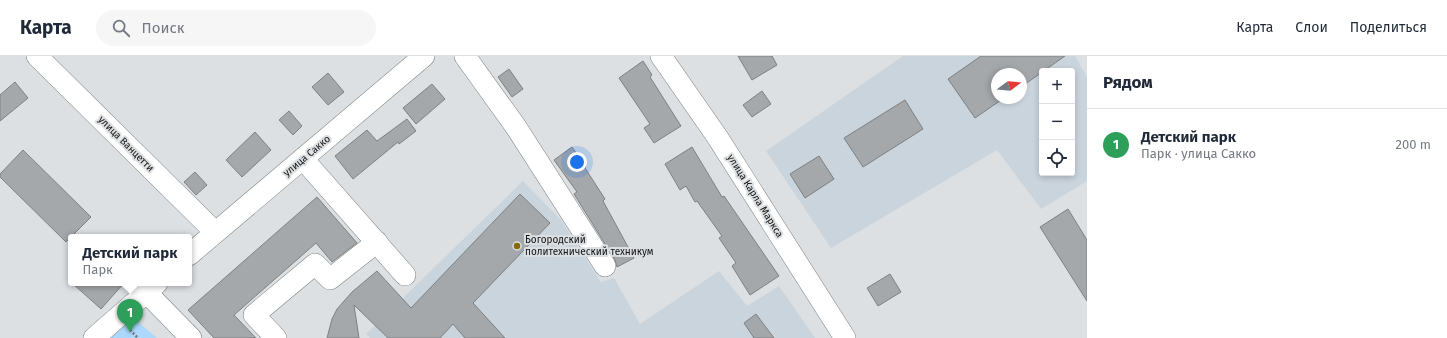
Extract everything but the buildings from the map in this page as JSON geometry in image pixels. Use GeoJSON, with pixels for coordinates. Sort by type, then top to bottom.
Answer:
{"type":"FeatureCollection","features":[{"type":"Feature","properties":{"kind":"street","name":"улица Ванцетти"},"geometry":{"type":"LineString","coordinates":[[37,56],[215,232]]}},
{"type":"Feature","properties":{"kind":"street","name":"улица Сакко"},"geometry":{"type":"LineString","coordinates":[[192,252],[424,56]]}},
{"type":"Feature","properties":{"kind":"street"},"geometry":{"type":"LineString","coordinates":[[465,56],[516,127],[605,266]]}},
{"type":"Feature","properties":{"kind":"street","name":"улица Карла Маркса"},"geometry":{"type":"LineString","coordinates":[[661,56],[718,138],[845,338]]}},
{"type":"Feature","properties":{"kind":"street"},"geometry":{"type":"LineString","coordinates":[[303,159],[405,275]]}},
{"type":"Feature","properties":{"kind":"street"},"geometry":{"type":"LineString","coordinates":[[276,338],[254,315],[316,264],[330,279],[377,242]]}},
{"type":"Feature","properties":{"kind":"street"},"geometry":{"type":"LineString","coordinates":[[94,338],[152,288],[191,338]]}},
{"type":"Feature","properties":{"kind":"shaded area"},"geometry":{"type":"Polygon","coordinates":[[[903,56],[1075,56],[1087,77],[1087,181],[1041,209],[997,150],[831,248],[766,151],[903,56]]]}},
{"type":"Feature","properties":{"kind":"shaded area","name":"Богородский политехнический техникум"},"geometry":{"type":"Polygon","coordinates":[[[523,181],[561,220],[601,282],[614,278],[640,324],[719,271],[747,306],[779,286],[815,338],[370,338],[366,334],[523,181]]]}},
{"type":"Feature","properties":{"kind":"shaded area"},"geometry":{"type":"Polygon","coordinates":[[[130,320],[138,322],[157,338],[104,338],[130,320]]]}},
{"type":"Feature","properties":{"kind":"place","name":"Богородский политехнический техникум"},"geometry":{"type":"Point","coordinates":[517,246]}},
{"type":"Feature","properties":{"kind":"place","name":"Детский парк"},"geometry":{"type":"Point","coordinates":[130,332]}}]}
